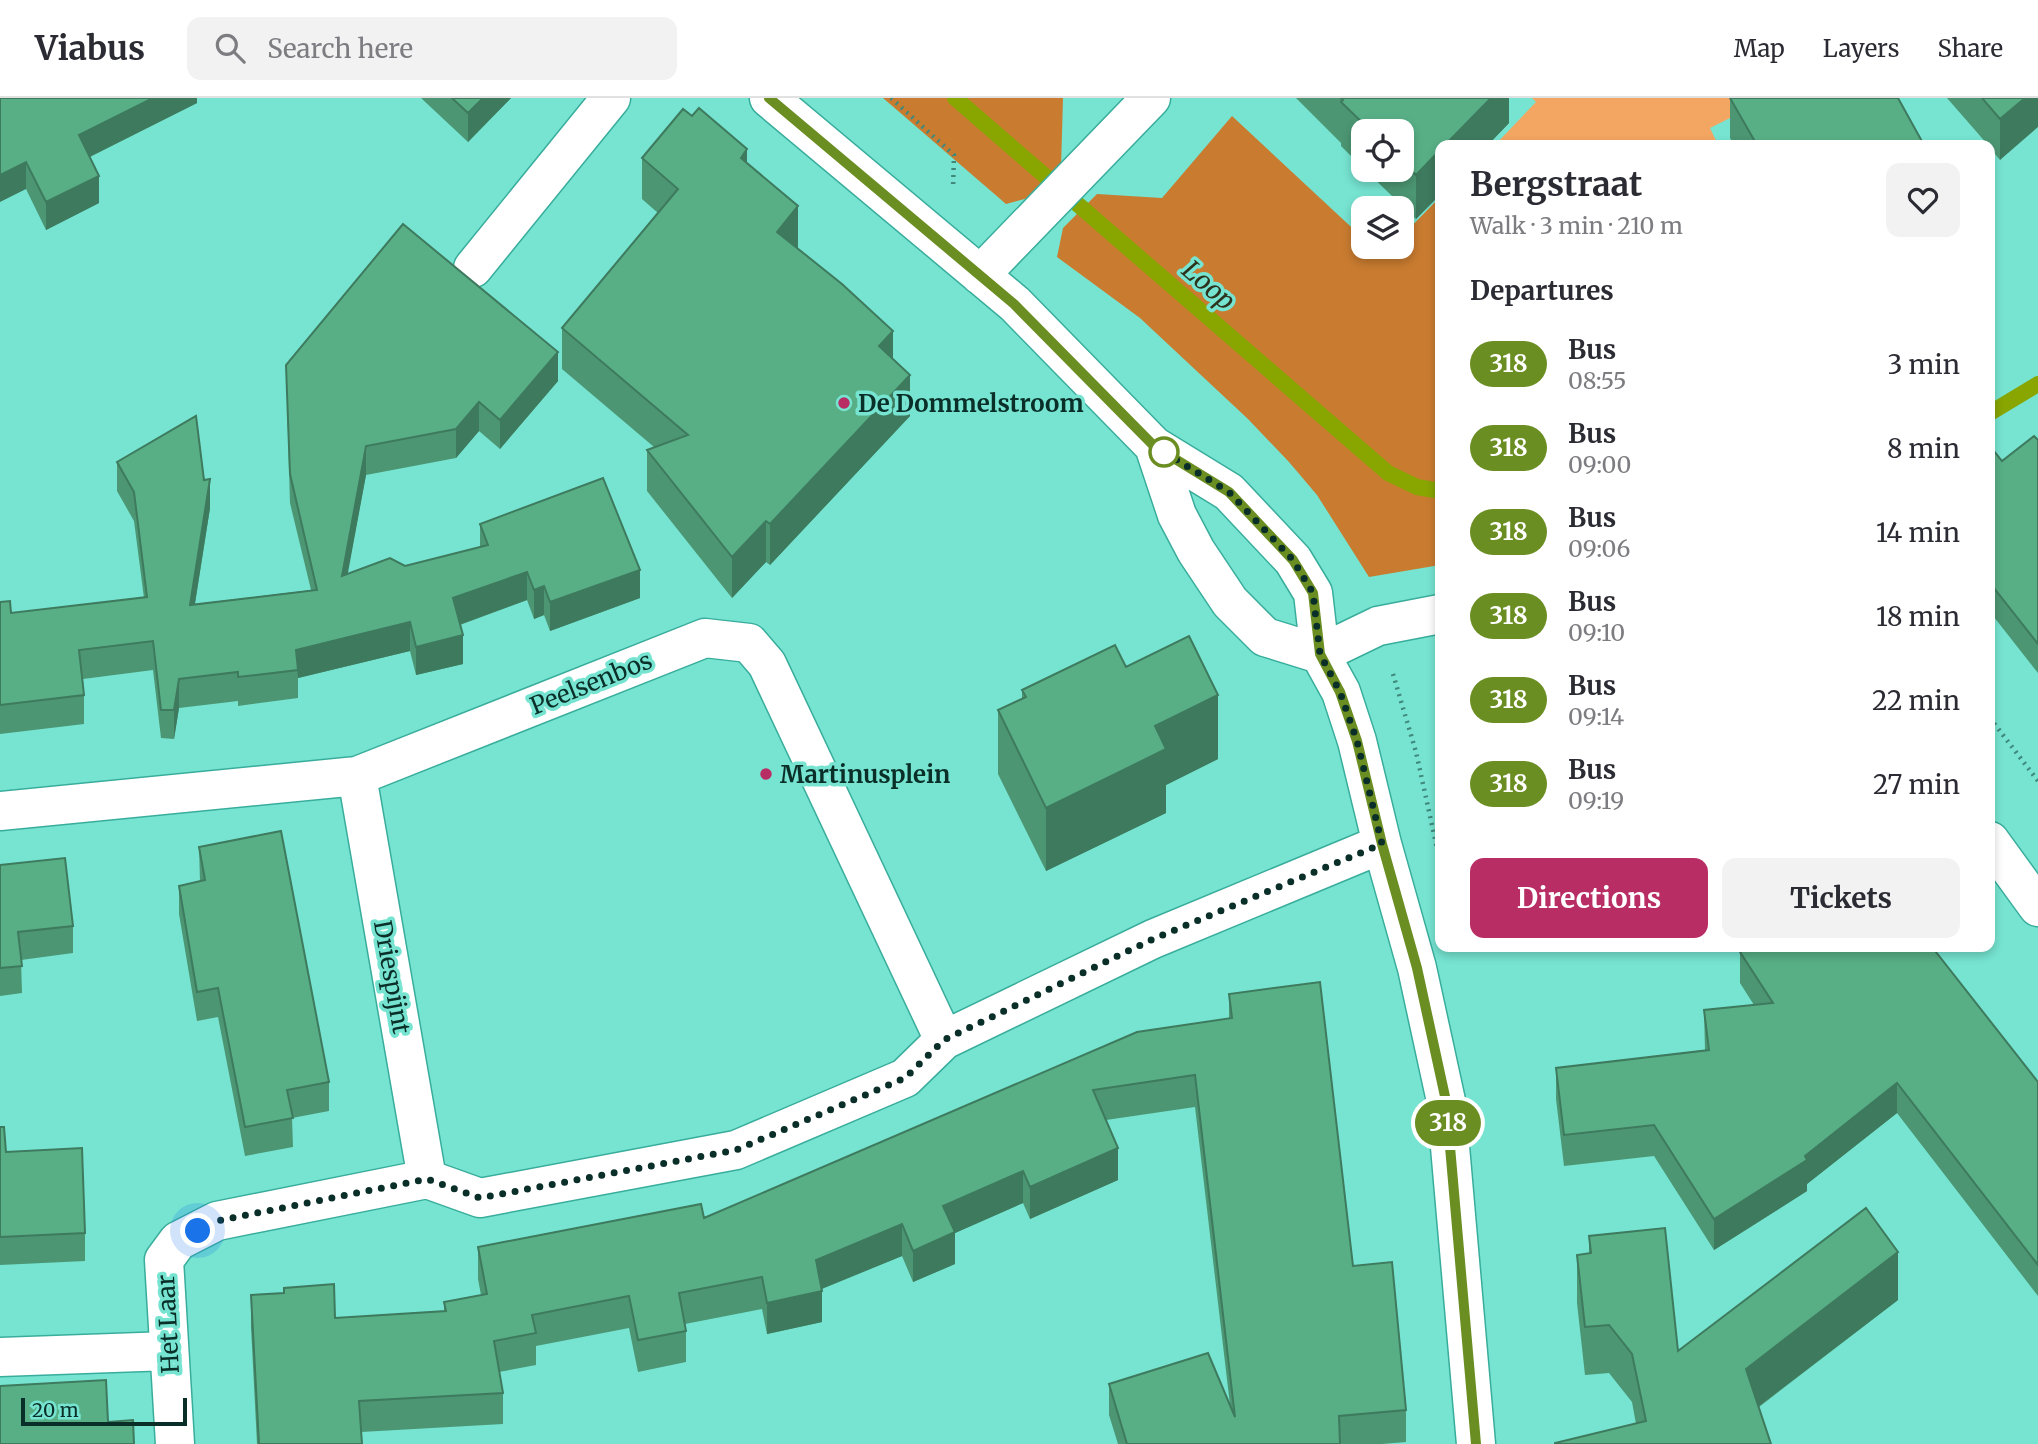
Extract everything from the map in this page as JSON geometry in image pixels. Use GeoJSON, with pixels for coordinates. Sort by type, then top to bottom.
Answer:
{"type":"FeatureCollection","features":[{"type":"Feature","properties":{"kind":"street"},"geometry":{"type":"LineString","coordinates":[[473,268],[611,98]]}},
{"type":"Feature","properties":{"kind":"street"},"geometry":{"type":"LineString","coordinates":[[769,98],[1014,304],[1154,446],[1229,492],[1293,560],[1313,593],[1320,654],[1340,692],[1357,741],[1382,844],[1417,968],[1446,1101],[1476,1444]]}},
{"type":"Feature","properties":{"kind":"street"},"geometry":{"type":"LineString","coordinates":[[980,275],[1151,98]]}},
{"type":"Feature","properties":{"kind":"street"},"geometry":{"type":"LineString","coordinates":[[1154,446],[1177,515],[1196,551],[1230,602],[1265,637],[1320,654],[1378,626],[1435,615]]}},
{"type":"Feature","properties":{"kind":"street","name":"Peelsenbos"},"geometry":{"type":"LineString","coordinates":[[0,811],[357,776],[705,638],[750,643],[767,664],[944,1040]]}},
{"type":"Feature","properties":{"kind":"street","name":"Driespijnt"},"geometry":{"type":"LineString","coordinates":[[357,776],[427,1179]]}},
{"type":"Feature","properties":{"kind":"street"},"geometry":{"type":"LineString","coordinates":[[427,1179],[480,1198],[736,1150],[905,1078],[944,1040],[1153,939],[1382,844]]}},
{"type":"Feature","properties":{"kind":"street"},"geometry":{"type":"LineString","coordinates":[[1995,848],[2038,906]]}},
{"type":"Feature","properties":{"kind":"street","name":"Het Laar"},"geometry":{"type":"LineString","coordinates":[[175,1444],[164,1260],[178,1241],[217,1221],[427,1179]]}},
{"type":"Feature","properties":{"kind":"street"},"geometry":{"type":"LineString","coordinates":[[0,1357],[169,1351]]}},
{"type":"Feature","properties":{"kind":"path"},"geometry":{"type":"LineString","coordinates":[[891,98],[954,155],[953,194]]}},
{"type":"Feature","properties":{"kind":"path"},"geometry":{"type":"LineString","coordinates":[[1995,725],[2038,781]]}},
{"type":"Feature","properties":{"kind":"shaded area"},"geometry":{"type":"Polygon","coordinates":[[[883,98],[1063,98],[1061,168],[1032,197],[1006,204],[883,98]]]}},
{"type":"Feature","properties":{"kind":"shaded area"},"geometry":{"type":"Polygon","coordinates":[[[1532,98],[1758,98],[1760,103],[1710,128],[1716,140],[1500,140],[1536,102],[1532,98]]]}},
{"type":"Feature","properties":{"kind":"shaded area"},"geometry":{"type":"Polygon","coordinates":[[[1232,116],[1351,227],[1351,259],[1414,259],[1414,224],[1435,202],[1435,566],[1369,577],[1317,495],[1248,419],[1140,318],[1057,257],[1063,228],[1097,194],[1162,198],[1232,116]]]}},
{"type":"Feature","properties":{"kind":"building"},"geometry":{"type":"Polygon","coordinates":[[[0,98],[153,98],[79,135],[99,176],[46,202],[26,162],[0,175],[0,98]]]}},
{"type":"Feature","properties":{"kind":"building"},"geometry":{"type":"Polygon","coordinates":[[[452,98],[483,98],[468,113],[452,98]]]}},
{"type":"Feature","properties":{"kind":"building"},"geometry":{"type":"Polygon","coordinates":[[[1341,98],[1491,98],[1450,140],[1435,140],[1435,155],[1416,175],[1414,119],[1359,119],[1341,102],[1341,98]]]}},
{"type":"Feature","properties":{"kind":"building"},"geometry":{"type":"Polygon","coordinates":[[[1730,98],[1898,98],[1921,140],[1754,140],[1730,98]]]}},
{"type":"Feature","properties":{"kind":"building"},"geometry":{"type":"Polygon","coordinates":[[[1982,98],[2025,98],[2000,119],[1982,98]]]}},
{"type":"Feature","properties":{"kind":"building"},"geometry":{"type":"Polygon","coordinates":[[[699,108],[747,149],[741,158],[798,206],[777,232],[842,284],[893,331],[879,346],[910,375],[770,524],[766,521],[732,557],[647,450],[688,435],[562,328],[678,189],[642,158],[683,109],[692,116],[699,108]]]}},
{"type":"Feature","properties":{"kind":"building"},"geometry":{"type":"Polygon","coordinates":[[[403,224],[558,352],[500,420],[479,402],[456,429],[366,446],[342,576],[390,558],[405,566],[488,545],[480,524],[603,478],[640,570],[550,602],[544,586],[534,590],[527,572],[453,598],[463,635],[416,647],[410,622],[296,650],[298,670],[238,677],[238,672],[179,679],[174,710],[161,710],[153,641],[79,650],[84,695],[0,705],[0,602],[10,601],[11,613],[147,597],[134,492],[117,462],[196,416],[204,480],[210,479],[190,605],[317,590],[290,474],[286,365],[403,224]]]}},
{"type":"Feature","properties":{"kind":"building"},"geometry":{"type":"Polygon","coordinates":[[[2034,436],[2038,440],[2038,644],[1995,589],[1995,452],[2002,461],[2034,436]]]}},
{"type":"Feature","properties":{"kind":"building"},"geometry":{"type":"Polygon","coordinates":[[[1189,636],[1218,695],[1155,726],[1166,749],[1046,808],[998,710],[1026,697],[1022,690],[1115,645],[1126,667],[1189,636]]]}},
{"type":"Feature","properties":{"kind":"building"},"geometry":{"type":"Polygon","coordinates":[[[281,831],[329,1082],[287,1090],[293,1118],[245,1127],[218,988],[197,992],[179,886],[205,880],[199,847],[281,831]]]}},
{"type":"Feature","properties":{"kind":"building"},"geometry":{"type":"Polygon","coordinates":[[[65,858],[73,926],[18,932],[22,966],[0,968],[0,865],[65,858]]]}},
{"type":"Feature","properties":{"kind":"building"},"geometry":{"type":"Polygon","coordinates":[[[1740,952],[1936,952],[2038,1082],[2038,1265],[1897,1083],[1805,1156],[1807,1160],[1714,1219],[1654,1125],[1564,1135],[1556,1068],[1709,1050],[1704,1010],[1773,1003],[1740,952]]]}},
{"type":"Feature","properties":{"kind":"building"},"geometry":{"type":"Polygon","coordinates":[[[1320,982],[1353,1266],[1392,1262],[1406,1410],[1339,1416],[1340,1444],[1127,1444],[1109,1384],[1208,1353],[1235,1417],[1195,1075],[1093,1090],[1118,1148],[1030,1187],[1023,1171],[943,1206],[955,1232],[913,1251],[902,1224],[816,1260],[822,1291],[767,1303],[762,1277],[679,1293],[686,1331],[638,1340],[629,1296],[532,1315],[536,1333],[494,1341],[503,1393],[359,1401],[362,1444],[259,1444],[251,1295],[284,1293],[284,1288],[334,1284],[335,1318],[446,1311],[444,1302],[487,1294],[478,1247],[701,1204],[704,1218],[1137,1032],[1232,1018],[1229,994],[1320,982]]]}},
{"type":"Feature","properties":{"kind":"building"},"geometry":{"type":"Polygon","coordinates":[[[0,1127],[4,1127],[6,1152],[82,1148],[85,1233],[0,1237],[0,1127]]]}},
{"type":"Feature","properties":{"kind":"building"},"geometry":{"type":"Polygon","coordinates":[[[1866,1208],[1898,1252],[1746,1369],[1771,1444],[1555,1444],[1646,1421],[1632,1354],[1609,1325],[1585,1327],[1577,1255],[1591,1253],[1589,1236],[1665,1228],[1678,1351],[1866,1208]]]}},
{"type":"Feature","properties":{"kind":"building"},"geometry":{"type":"Polygon","coordinates":[[[106,1380],[108,1422],[133,1420],[134,1444],[0,1444],[0,1386],[106,1380]]]}},
{"type":"Feature","properties":{"kind":"waterway","name":"Loop"},"geometry":{"type":"LineString","coordinates":[[955,98],[1388,473],[1417,487],[1435,490]]}},
{"type":"Feature","properties":{"kind":"waterway","name":"Loop"},"geometry":{"type":"LineString","coordinates":[[1995,410],[2038,384]]}},
{"type":"Feature","properties":{"kind":"bus line","name":"318"},"geometry":{"type":"LineString","coordinates":[[769,98],[1014,304],[1154,446],[1229,492],[1293,560],[1313,593],[1320,654],[1340,692],[1357,741],[1382,844],[1417,968],[1446,1101],[1476,1444]]}},
{"type":"Feature","properties":{"kind":"place","name":"De Dommelstroom"},"geometry":{"type":"Point","coordinates":[844,403]}},
{"type":"Feature","properties":{"kind":"place","name":"Martinusplein"},"geometry":{"type":"Point","coordinates":[766,774]}},
{"type":"Feature","properties":{"kind":"route"},"geometry":{"type":"LineString","coordinates":[[198,1231],[217,1221],[427,1179],[480,1198],[736,1150],[905,1078],[944,1040],[1153,939],[1382,844],[1357,741],[1340,692],[1320,654],[1313,593],[1293,560],[1229,492],[1164,452]]}}]}
